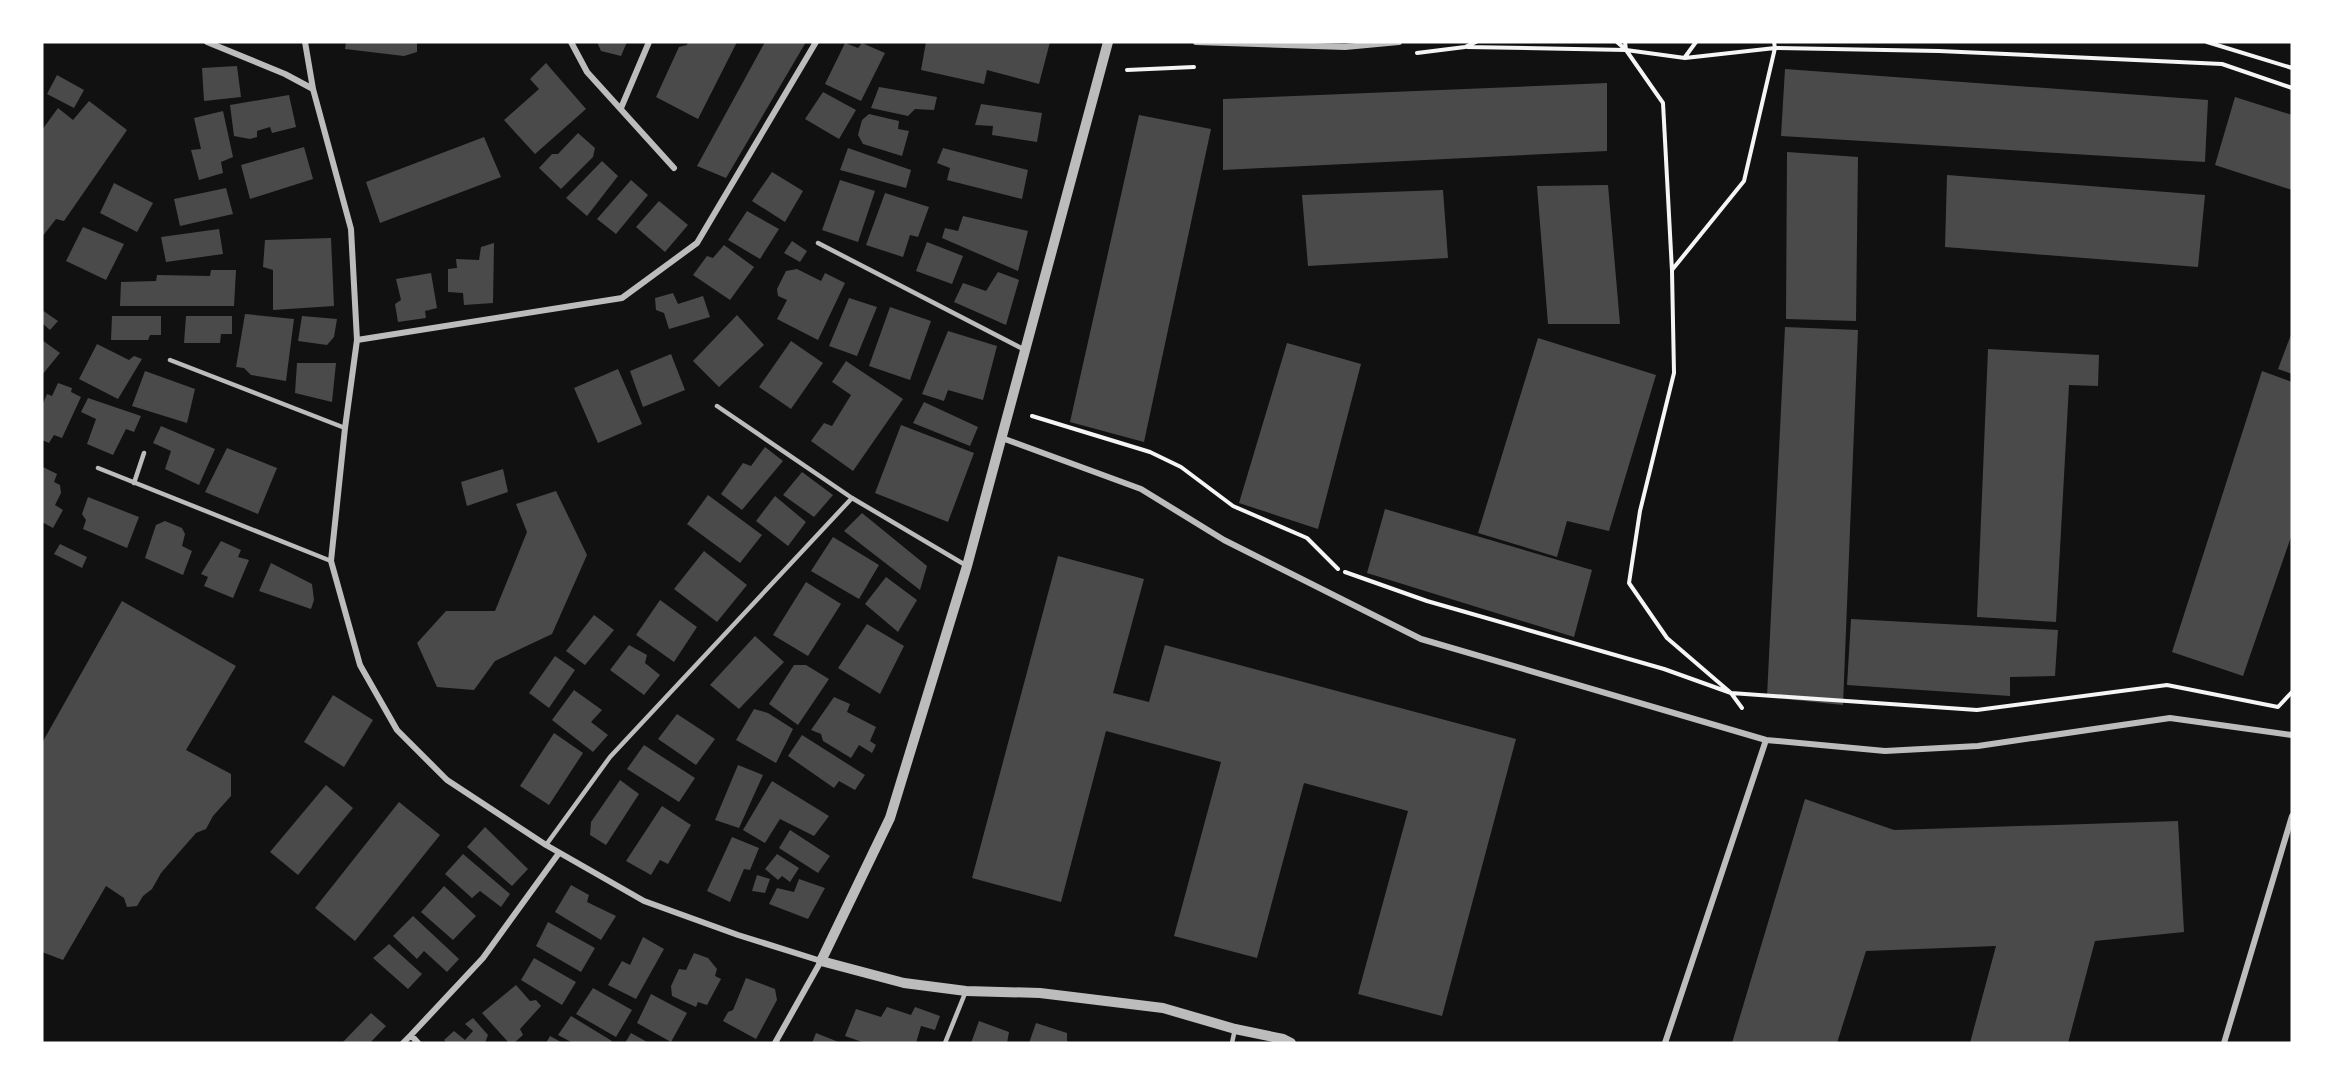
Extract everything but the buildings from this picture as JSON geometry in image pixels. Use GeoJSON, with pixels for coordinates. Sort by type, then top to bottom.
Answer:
{"type":"FeatureCollection","features":[{"type":"Feature","properties":{"kind":"street"},"geometry":{"type":"LineString","coordinates":[[207,42],[285,74],[313,89]]}},
{"type":"Feature","properties":{"kind":"street"},"geometry":{"type":"LineString","coordinates":[[305,42],[313,89],[351,229],[357,340],[331,561],[360,665],[397,730],[447,780],[559,853],[644,901],[738,936],[904,983],[966,991],[1040,993],[1163,1008],[1291,1043]]}},
{"type":"Feature","properties":{"kind":"street"},"geometry":{"type":"LineString","coordinates":[[571,42],[586,72],[674,168]]}},
{"type":"Feature","properties":{"kind":"street"},"geometry":{"type":"LineString","coordinates":[[621,108],[649,42]]}},
{"type":"Feature","properties":{"kind":"street"},"geometry":{"type":"LineString","coordinates":[[357,340],[622,298],[697,243],[816,42]]}},
{"type":"Feature","properties":{"kind":"street"},"geometry":{"type":"LineString","coordinates":[[775,1043],[821,961],[891,818],[967,566],[1108,42]]}},
{"type":"Feature","properties":{"kind":"street"},"geometry":{"type":"LineString","coordinates":[[1196,42],[1345,47],[1399,42]]}},
{"type":"Feature","properties":{"kind":"street"},"geometry":{"type":"LineString","coordinates":[[1002,438],[1141,489],[1224,540],[1421,639],[1766,740],[1885,751],[1978,746],[2170,718],[2292,735]]}},
{"type":"Feature","properties":{"kind":"street"},"geometry":{"type":"LineString","coordinates":[[1665,1043],[1766,740]]}},
{"type":"Feature","properties":{"kind":"street"},"geometry":{"type":"LineString","coordinates":[[2224,1043],[2292,816]]}},
{"type":"Feature","properties":{"kind":"street"},"geometry":{"type":"LineString","coordinates":[[403,1043],[483,958],[559,853]]}},
{"type":"Feature","properties":{"kind":"street"},"geometry":{"type":"LineString","coordinates":[[411,1035],[418,1043]]}},
{"type":"Feature","properties":{"kind":"lane"},"geometry":{"type":"LineString","coordinates":[[818,243],[1025,350]]}},
{"type":"Feature","properties":{"kind":"lane"},"geometry":{"type":"LineString","coordinates":[[170,360],[345,428]]}},
{"type":"Feature","properties":{"kind":"lane"},"geometry":{"type":"LineString","coordinates":[[717,406],[852,498],[967,566]]}},
{"type":"Feature","properties":{"kind":"lane"},"geometry":{"type":"LineString","coordinates":[[134,483],[144,453]]}},
{"type":"Feature","properties":{"kind":"lane"},"geometry":{"type":"LineString","coordinates":[[98,468],[331,561]]}},
{"type":"Feature","properties":{"kind":"lane"},"geometry":{"type":"LineString","coordinates":[[546,844],[610,757],[852,498]]}},
{"type":"Feature","properties":{"kind":"lane"},"geometry":{"type":"LineString","coordinates":[[945,1043],[966,991]]}},
{"type":"Feature","properties":{"kind":"lane"},"geometry":{"type":"LineString","coordinates":[[1232,1043],[1235,1029]]}},
{"type":"Feature","properties":{"kind":"path"},"geometry":{"type":"LineString","coordinates":[[1465,47],[1476,42]]}},
{"type":"Feature","properties":{"kind":"path"},"geometry":{"type":"LineString","coordinates":[[1617,42],[1626,50],[1663,103],[1672,271],[1674,373],[1640,511],[1629,584],[1667,638],[1731,693],[1766,740]]}},
{"type":"Feature","properties":{"kind":"path"},"geometry":{"type":"LineString","coordinates":[[1625,42],[1626,50]]}},
{"type":"Feature","properties":{"kind":"path"},"geometry":{"type":"LineString","coordinates":[[1685,58],[1696,42]]}},
{"type":"Feature","properties":{"kind":"path"},"geometry":{"type":"LineString","coordinates":[[1672,271],[1744,181],[1775,48],[1774,42]]}},
{"type":"Feature","properties":{"kind":"path"},"geometry":{"type":"LineString","coordinates":[[2207,42],[2292,68]]}},
{"type":"Feature","properties":{"kind":"path"},"geometry":{"type":"LineString","coordinates":[[1408,54],[1465,47],[1626,50],[1685,58],[1775,48],[1939,51],[2222,64],[2292,88]]}},
{"type":"Feature","properties":{"kind":"path"},"geometry":{"type":"LineString","coordinates":[[1125,70],[1197,67]]}},
{"type":"Feature","properties":{"kind":"path"},"geometry":{"type":"LineString","coordinates":[[1024,414],[1150,452],[1181,467],[1233,506],[1307,538],[1338,570],[1427,601],[1664,669],[1731,693],[1977,710],[2167,685],[2278,707],[2292,692]]}}]}
